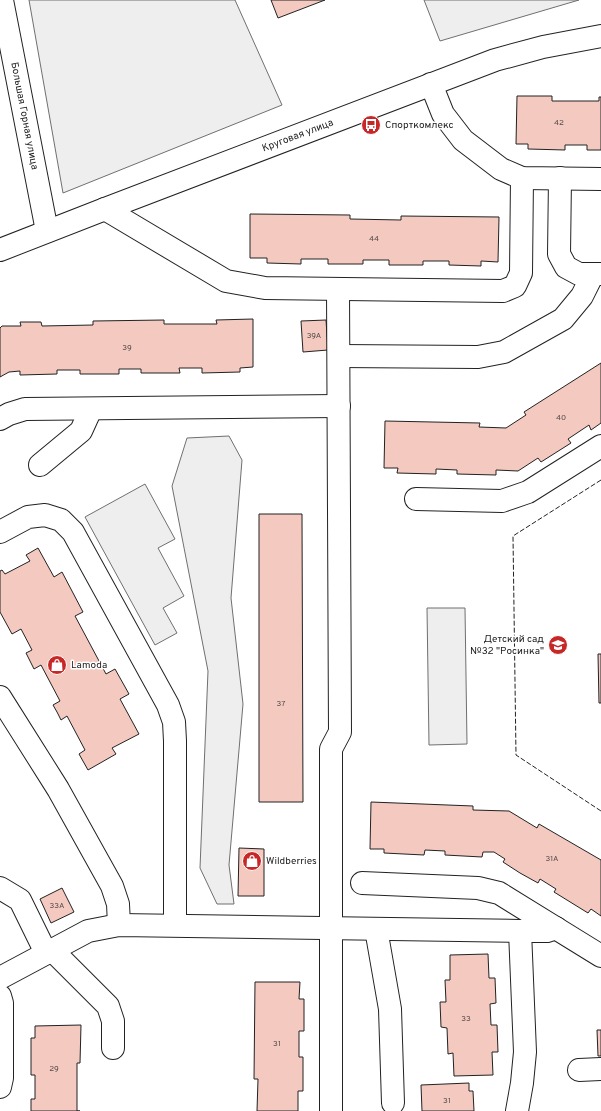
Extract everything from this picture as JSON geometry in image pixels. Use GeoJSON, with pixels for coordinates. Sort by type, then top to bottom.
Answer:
{"type":"FeatureCollection","features":[{"type":"Feature","properties":{"kind":"street","name":"Большая Горная улица"},"geometry":{"type":"LineString","coordinates":[[2,0],[47,231]]}},
{"type":"Feature","properties":{"kind":"street","name":"Круговая улица"},"geometry":{"type":"LineString","coordinates":[[0,250],[105,208],[495,60],[536,49],[601,36]]}},
{"type":"Feature","properties":{"kind":"street"},"geometry":{"type":"LineString","coordinates":[[431,84],[443,114],[462,140],[501,169],[522,178],[601,179]]}},
{"type":"Feature","properties":{"kind":"street"},"geometry":{"type":"LineString","coordinates":[[105,208],[226,281],[265,288],[503,291],[515,286],[521,274],[522,178]]}},
{"type":"Feature","properties":{"kind":"street"},"geometry":{"type":"LineString","coordinates":[[339,356],[478,357],[504,352],[563,319],[582,296],[598,280],[579,274],[566,267],[559,254],[560,178]]}},
{"type":"Feature","properties":{"kind":"street"},"geometry":{"type":"LineString","coordinates":[[331,1111],[331,749],[340,732],[338,289]]}},
{"type":"Feature","properties":{"kind":"street"},"geometry":{"type":"LineString","coordinates":[[0,419],[9,414],[25,409],[339,406]]}},
{"type":"Feature","properties":{"kind":"street"},"geometry":{"type":"LineString","coordinates":[[40,465],[81,431],[91,409]]}},
{"type":"Feature","properties":{"kind":"street"},"geometry":{"type":"LineString","coordinates":[[416,499],[502,501],[528,492],[601,446]]}},
{"type":"Feature","properties":{"kind":"street"},"geometry":{"type":"LineString","coordinates":[[0,532],[28,517],[45,514],[61,520],[73,532],[168,705],[174,722],[175,741],[174,926]]}},
{"type":"Feature","properties":{"kind":"street"},"geometry":{"type":"LineString","coordinates":[[0,697],[58,788],[112,886],[118,904],[120,925]]}},
{"type":"Feature","properties":{"kind":"street"},"geometry":{"type":"LineString","coordinates":[[362,884],[478,888],[499,893],[601,956]]}},
{"type":"Feature","properties":{"kind":"street"},"geometry":{"type":"LineString","coordinates":[[0,888],[20,900],[49,952],[108,1006],[113,1021],[113,1048]]}},
{"type":"Feature","properties":{"kind":"street"},"geometry":{"type":"LineString","coordinates":[[0,978],[88,931],[120,925],[520,931],[547,931],[556,928]]}},
{"type":"Feature","properties":{"kind":"street"},"geometry":{"type":"LineString","coordinates":[[376,929],[390,1009],[393,1103]]}},
{"type":"Feature","properties":{"kind":"street"},"geometry":{"type":"LineString","coordinates":[[517,1111],[525,1052],[520,931]]}},
{"type":"Feature","properties":{"kind":"street"},"geometry":{"type":"LineString","coordinates":[[0,996],[2,1003],[2,1078],[0,1087]]}},
{"type":"Feature","properties":{"kind":"street"},"geometry":{"type":"LineString","coordinates":[[579,1070],[601,1069]]}},
{"type":"Feature","properties":{"kind":"shaded area"},"geometry":{"type":"Polygon","coordinates":[[[29,0],[235,0],[282,105],[63,193],[29,0]]]}},
{"type":"Feature","properties":{"kind":"shaded area"},"geometry":{"type":"Polygon","coordinates":[[[424,0],[579,0],[440,41],[424,0]]]}},
{"type":"Feature","properties":{"kind":"shaded area"},"geometry":{"type":"Polygon","coordinates":[[[229,436],[242,460],[231,598],[243,704],[229,865],[234,904],[217,904],[200,868],[208,671],[172,486],[187,438],[229,436]]]}},
{"type":"Feature","properties":{"kind":"shaded area"},"geometry":{"type":"Polygon","coordinates":[[[145,484],[175,539],[158,548],[184,596],[163,608],[177,633],[155,645],[85,517],[145,484]]]}},
{"type":"Feature","properties":{"kind":"shaded area"},"geometry":{"type":"Polygon","coordinates":[[[427,608],[465,608],[467,744],[429,745],[427,608]]]}},
{"type":"Feature","properties":{"kind":"building"},"geometry":{"type":"Polygon","coordinates":[[[271,0],[325,0],[278,18],[271,0]]]}},
{"type":"Feature","properties":{"kind":"building"},"geometry":{"type":"Polygon","coordinates":[[[517,96],[552,96],[552,101],[599,101],[599,97],[601,97],[601,150],[587,150],[587,145],[565,145],[565,150],[528,149],[528,144],[516,144],[517,96]]]}},
{"type":"Feature","properties":{"kind":"building"},"geometry":{"type":"Polygon","coordinates":[[[250,214],[350,215],[350,219],[401,220],[401,216],[499,217],[498,262],[481,261],[481,266],[449,265],[449,261],[423,261],[423,265],[389,265],[389,260],[363,260],[363,264],[328,264],[328,259],[301,259],[301,264],[267,263],[267,258],[250,258],[250,214]]]}},
{"type":"Feature","properties":{"kind":"building"},"geometry":{"type":"Polygon","coordinates":[[[253,319],[253,367],[240,368],[240,372],[202,373],[202,368],[179,368],[180,373],[141,373],[141,369],[119,369],[119,374],[80,374],[80,370],[57,370],[57,374],[20,375],[20,371],[9,372],[0,377],[0,328],[2,326],[21,326],[20,322],[41,322],[42,326],[93,325],[93,321],[164,320],[164,324],[217,324],[216,320],[253,319]]]}},
{"type":"Feature","properties":{"kind":"building"},"geometry":{"type":"Polygon","coordinates":[[[326,320],[328,350],[303,352],[301,321],[326,320]]]}},
{"type":"Feature","properties":{"kind":"building"},"geometry":{"type":"Polygon","coordinates":[[[601,363],[601,423],[591,430],[589,425],[568,439],[571,443],[541,462],[538,458],[518,471],[496,470],[496,475],[457,474],[457,470],[436,469],[436,474],[397,473],[398,468],[384,468],[385,421],[480,423],[479,427],[506,428],[526,415],[524,412],[601,363]]]}},
{"type":"Feature","properties":{"kind":"building"},"geometry":{"type":"Polygon","coordinates":[[[259,514],[302,514],[303,802],[259,802],[259,514]]]}},
{"type":"Feature","properties":{"kind":"building"},"geometry":{"type":"Polygon","coordinates":[[[38,548],[54,577],[62,572],[83,612],[75,616],[106,674],[115,669],[129,694],[120,699],[139,734],[112,748],[116,754],[88,770],[79,754],[85,750],[67,716],[61,720],[53,705],[60,701],[41,665],[34,669],[26,653],[32,650],[21,629],[12,634],[0,612],[0,571],[2,570],[5,574],[30,561],[26,555],[38,548]]]}},
{"type":"Feature","properties":{"kind":"building"},"geometry":{"type":"Polygon","coordinates":[[[598,654],[601,654],[601,703],[599,703],[598,654]]]}},
{"type":"Feature","properties":{"kind":"building"},"geometry":{"type":"Polygon","coordinates":[[[371,802],[473,806],[473,810],[509,811],[537,828],[539,824],[601,860],[601,916],[591,909],[588,913],[554,892],[556,889],[540,879],[538,883],[520,873],[503,862],[505,859],[494,852],[483,852],[482,857],[445,855],[445,851],[425,850],[424,855],[384,853],[384,849],[370,849],[371,802]]]}},
{"type":"Feature","properties":{"kind":"building","name":"Wildberries"},"geometry":{"type":"Polygon","coordinates":[[[239,848],[264,849],[264,896],[238,896],[239,848]]]}},
{"type":"Feature","properties":{"kind":"building"},"geometry":{"type":"Polygon","coordinates":[[[62,888],[74,912],[51,923],[40,899],[62,888]]]}},
{"type":"Feature","properties":{"kind":"building"},"geometry":{"type":"Polygon","coordinates":[[[488,954],[489,978],[495,978],[496,1003],[490,1004],[491,1025],[497,1025],[498,1052],[492,1052],[493,1075],[454,1076],[453,1053],[448,1054],[447,1028],[441,1027],[440,1002],[446,1002],[445,980],[450,980],[450,955],[488,954]]]}},
{"type":"Feature","properties":{"kind":"building"},"geometry":{"type":"Polygon","coordinates":[[[255,982],[300,982],[299,999],[304,999],[304,1031],[299,1031],[299,1057],[303,1057],[303,1091],[298,1091],[298,1111],[257,1111],[258,1079],[254,1079],[255,982]]]}},
{"type":"Feature","properties":{"kind":"building"},"geometry":{"type":"Polygon","coordinates":[[[81,1025],[80,1063],[77,1063],[77,1111],[31,1111],[31,1099],[35,1099],[35,1075],[31,1075],[31,1038],[35,1038],[35,1026],[81,1025]]]}},
{"type":"Feature","properties":{"kind":"building"},"geometry":{"type":"Polygon","coordinates":[[[597,1030],[601,1030],[601,1056],[598,1056],[597,1030]]]}},
{"type":"Feature","properties":{"kind":"building"},"geometry":{"type":"Polygon","coordinates":[[[469,1083],[469,1091],[473,1091],[474,1111],[422,1111],[421,1085],[469,1083]]]}},
{"type":"Feature","properties":{"kind":"fence"},"geometry":{"type":"LineString","coordinates":[[601,480],[513,536],[516,755],[601,811]]}},
{"type":"Feature","properties":{"kind":"place","name":"Спорткомлекс"},"geometry":{"type":"Point","coordinates":[371,125]}},
{"type":"Feature","properties":{"kind":"place","name":"Детский сад №32 \"Росинка\""},"geometry":{"type":"Point","coordinates":[558,645]}},
{"type":"Feature","properties":{"kind":"place","name":"Lamoda"},"geometry":{"type":"Point","coordinates":[57,665]}},
{"type":"Feature","properties":{"kind":"place","name":"Wildberries"},"geometry":{"type":"Point","coordinates":[252,861]}}]}
